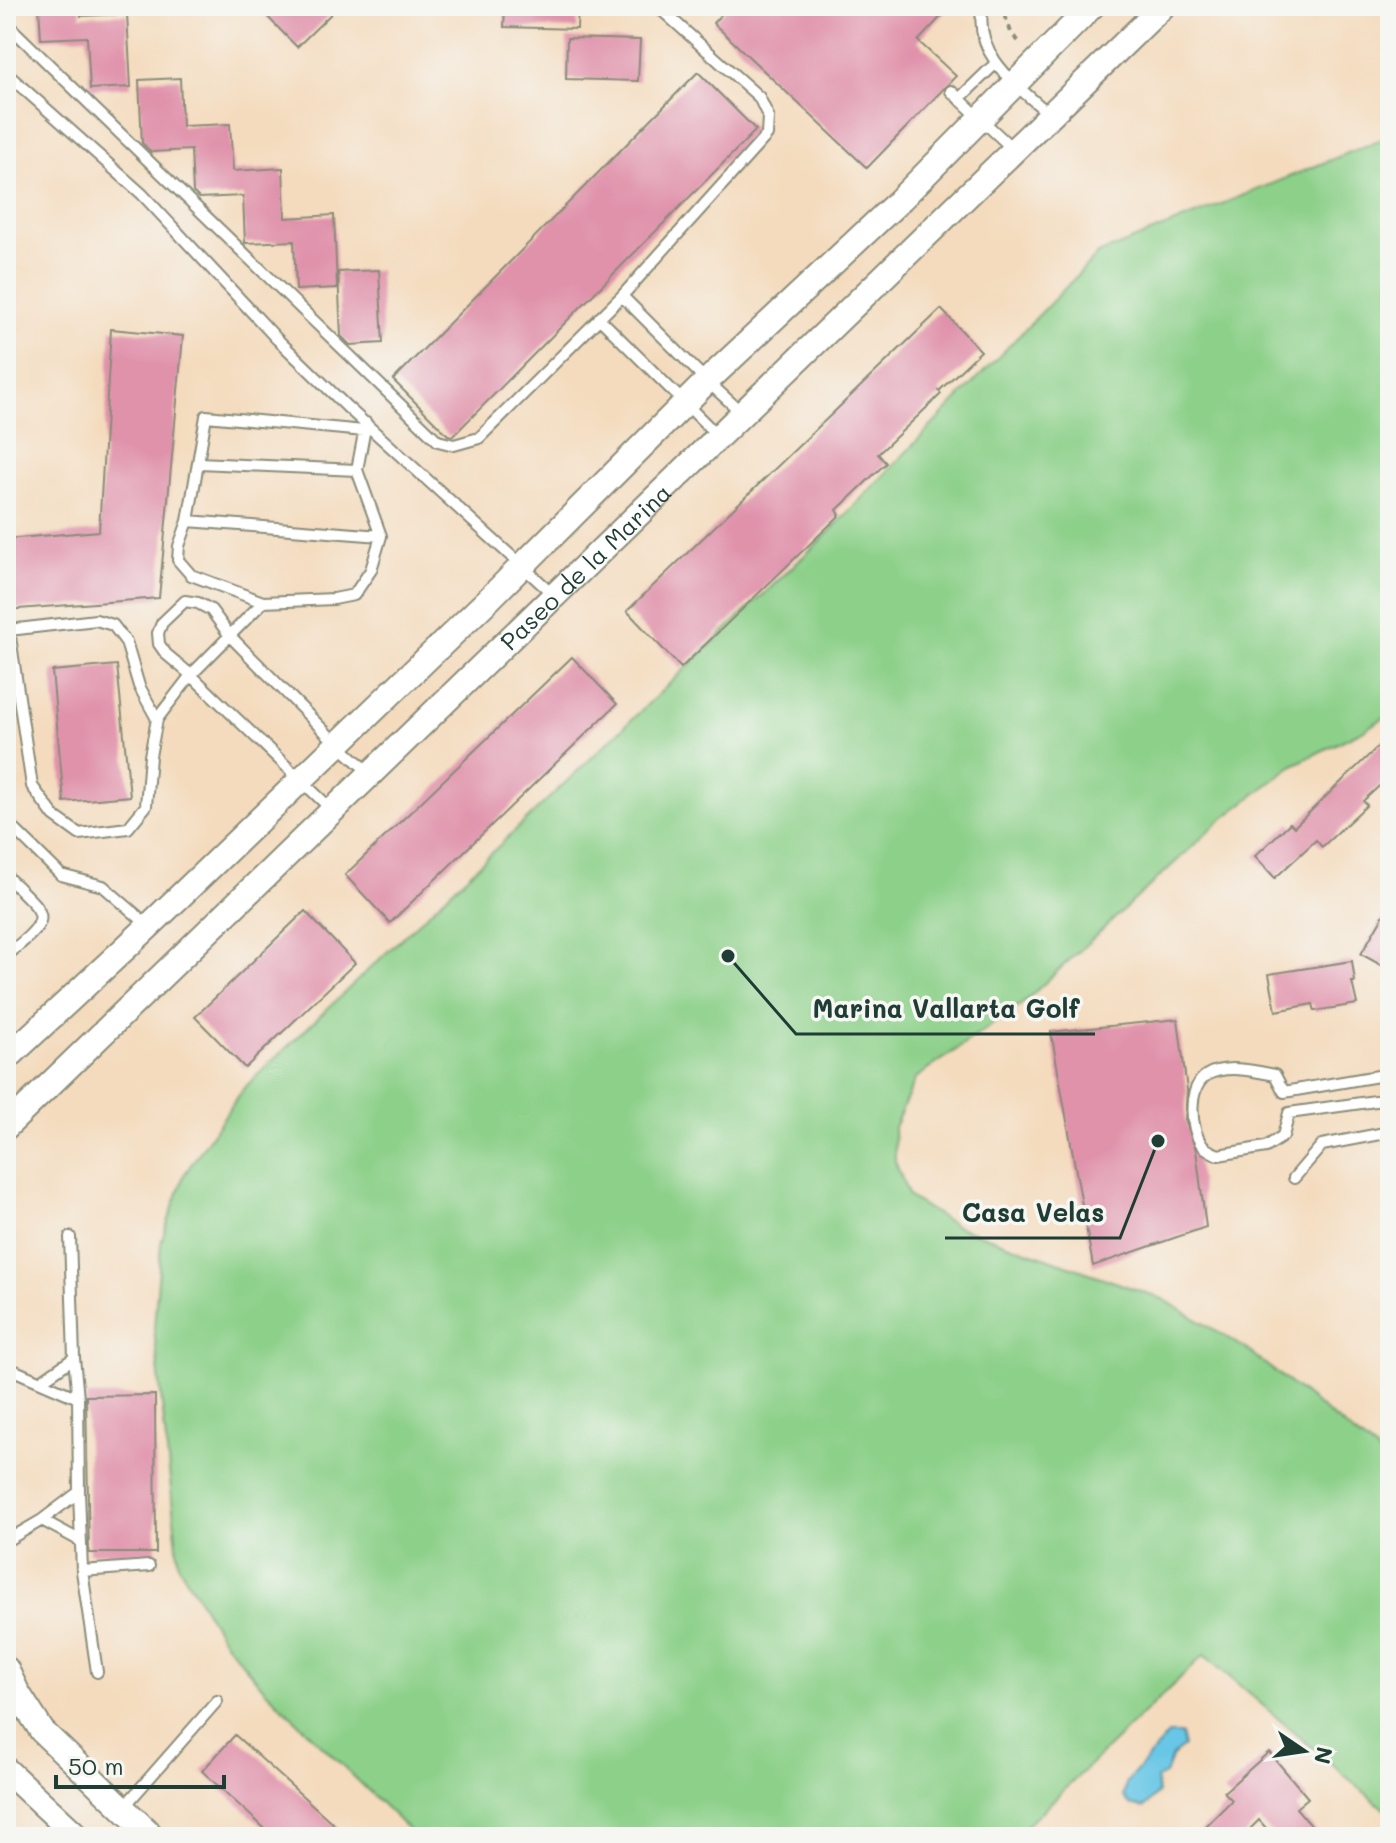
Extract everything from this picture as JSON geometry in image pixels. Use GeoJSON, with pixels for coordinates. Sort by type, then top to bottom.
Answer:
{"type":"FeatureCollection","features":[{"type":"Feature","properties":{"kind":"street","name":"Paseo de la Marina"},"geometry":{"type":"LineString","coordinates":[[6,1059],[490,598],[707,381],[897,203],[1092,6]]}},
{"type":"Feature","properties":{"kind":"street","name":"Paseo de la Marina"},"geometry":{"type":"LineString","coordinates":[[6,1127],[1050,115],[1153,9]]}},
{"type":"Feature","properties":{"kind":"street"},"geometry":{"type":"LineString","coordinates":[[490,598],[519,628]]}},
{"type":"Feature","properties":{"kind":"street"},"geometry":{"type":"LineString","coordinates":[[6,1669],[12,1698],[42,1731],[153,1837]]}},
{"type":"Feature","properties":{"kind":"street"},"geometry":{"type":"LineString","coordinates":[[6,1770],[78,1837]]}},
{"type":"Feature","properties":{"kind":"lane"},"geometry":{"type":"LineString","coordinates":[[6,23],[438,441],[454,445],[479,438],[622,296],[767,135],[768,116],[759,97],[657,6]]}},
{"type":"Feature","properties":{"kind":"lane"},"geometry":{"type":"LineString","coordinates":[[983,6],[980,19],[984,43],[996,63],[1050,115]]}},
{"type":"Feature","properties":{"kind":"lane"},"geometry":{"type":"LineString","coordinates":[[996,63],[955,95],[1014,150]]}},
{"type":"Feature","properties":{"kind":"lane"},"geometry":{"type":"LineString","coordinates":[[6,73],[142,194],[277,339],[365,427],[554,595]]}},
{"type":"Feature","properties":{"kind":"lane"},"geometry":{"type":"LineString","coordinates":[[622,296],[742,413]]}},
{"type":"Feature","properties":{"kind":"lane"},"geometry":{"type":"LineString","coordinates":[[599,318],[718,436]]}},
{"type":"Feature","properties":{"kind":"lane"},"geometry":{"type":"LineString","coordinates":[[206,416],[365,427],[357,470],[381,536],[371,570],[354,595],[334,599],[263,602],[191,575],[178,560],[206,416]]}},
{"type":"Feature","properties":{"kind":"lane"},"geometry":{"type":"LineString","coordinates":[[199,463],[357,470]]}},
{"type":"Feature","properties":{"kind":"lane"},"geometry":{"type":"LineString","coordinates":[[188,521],[381,536]]}},
{"type":"Feature","properties":{"kind":"lane"},"geometry":{"type":"LineString","coordinates":[[332,810],[166,654],[159,644],[158,633],[162,623],[185,601],[211,610],[230,636],[370,773]]}},
{"type":"Feature","properties":{"kind":"lane"},"geometry":{"type":"LineString","coordinates":[[157,719],[139,686],[126,642],[113,625],[96,620],[9,630],[32,786],[54,816],[79,834],[128,828],[146,806],[157,719],[191,675],[263,602]]}},
{"type":"Feature","properties":{"kind":"lane"},"geometry":{"type":"LineString","coordinates":[[6,821],[61,875],[103,886],[149,926]]}},
{"type":"Feature","properties":{"kind":"lane"},"geometry":{"type":"LineString","coordinates":[[6,876],[39,908],[42,918],[37,930],[6,956]]}},
{"type":"Feature","properties":{"kind":"lane"},"geometry":{"type":"LineString","coordinates":[[1230,1070],[1275,1075],[1284,1092],[1289,1113],[1283,1136],[1266,1147],[1243,1153],[1218,1155],[1203,1147],[1196,1130],[1193,1108],[1196,1089],[1207,1076],[1230,1070]]}},
{"type":"Feature","properties":{"kind":"lane"},"geometry":{"type":"LineString","coordinates":[[1284,1092],[1390,1074]]}},
{"type":"Feature","properties":{"kind":"lane"},"geometry":{"type":"LineString","coordinates":[[1289,1113],[1390,1099]]}},
{"type":"Feature","properties":{"kind":"lane"},"geometry":{"type":"LineString","coordinates":[[1294,1178],[1322,1145],[1390,1132]]}},
{"type":"Feature","properties":{"kind":"lane"},"geometry":{"type":"LineString","coordinates":[[70,1237],[78,1398],[79,1540],[97,1672]]}},
{"type":"Feature","properties":{"kind":"lane"},"geometry":{"type":"LineString","coordinates":[[41,1381],[74,1358]]}},
{"type":"Feature","properties":{"kind":"lane"},"geometry":{"type":"LineString","coordinates":[[6,1367],[78,1398]]}},
{"type":"Feature","properties":{"kind":"lane"},"geometry":{"type":"LineString","coordinates":[[6,1541],[42,1520],[79,1492]]}},
{"type":"Feature","properties":{"kind":"lane"},"geometry":{"type":"LineString","coordinates":[[42,1520],[79,1540]]}},
{"type":"Feature","properties":{"kind":"lane"},"geometry":{"type":"LineString","coordinates":[[82,1571],[149,1566]]}},
{"type":"Feature","properties":{"kind":"lane"},"geometry":{"type":"LineString","coordinates":[[122,1808],[217,1701]]}},
{"type":"Feature","properties":{"kind":"path"},"geometry":{"type":"LineString","coordinates":[[1011,6],[1004,13],[1012,35],[1040,60]]}},
{"type":"Feature","properties":{"kind":"green space"},"geometry":{"type":"Polygon","coordinates":[[[1390,136],[1390,714],[1293,765],[1220,821],[1023,1003],[916,1078],[894,1127],[895,1161],[909,1197],[956,1226],[1163,1299],[1246,1349],[1390,1462],[1390,1814],[1204,1655],[1015,1837],[416,1837],[265,1690],[223,1640],[179,1566],[154,1328],[161,1243],[184,1175],[243,1089],[827,534],[1098,254],[1390,136]]]}},
{"type":"Feature","properties":{"kind":"water"},"geometry":{"type":"Polygon","coordinates":[[[1169,1734],[1181,1734],[1184,1747],[1172,1756],[1165,1774],[1156,1779],[1158,1793],[1144,1808],[1130,1805],[1123,1796],[1126,1783],[1169,1734]]]}},
{"type":"Feature","properties":{"kind":"building"},"geometry":{"type":"Polygon","coordinates":[[[39,6],[80,6],[81,16],[127,14],[131,87],[90,89],[87,37],[41,39],[39,6]]]}},
{"type":"Feature","properties":{"kind":"building"},"geometry":{"type":"Polygon","coordinates":[[[257,6],[339,6],[297,47],[257,6]]]}},
{"type":"Feature","properties":{"kind":"building"},"geometry":{"type":"Polygon","coordinates":[[[505,6],[578,6],[577,29],[504,27],[505,6]]]}},
{"type":"Feature","properties":{"kind":"building"},"geometry":{"type":"Polygon","coordinates":[[[729,6],[951,6],[918,41],[956,76],[867,168],[713,23],[729,6]]]}},
{"type":"Feature","properties":{"kind":"building"},"geometry":{"type":"Polygon","coordinates":[[[567,38],[640,40],[638,81],[566,79],[567,38]]]}},
{"type":"Feature","properties":{"kind":"building"},"geometry":{"type":"Polygon","coordinates":[[[698,72],[756,130],[453,436],[448,435],[393,380],[698,72]]]}},
{"type":"Feature","properties":{"kind":"building"},"geometry":{"type":"Polygon","coordinates":[[[180,78],[182,126],[230,124],[233,171],[283,168],[285,218],[334,215],[337,288],[296,290],[294,241],[245,243],[243,196],[199,198],[193,192],[191,150],[151,152],[142,143],[139,80],[180,78]]]}},
{"type":"Feature","properties":{"kind":"building"},"geometry":{"type":"Polygon","coordinates":[[[379,270],[383,343],[350,345],[341,336],[338,272],[379,270]]]}},
{"type":"Feature","properties":{"kind":"building"},"geometry":{"type":"Polygon","coordinates":[[[941,309],[981,351],[878,454],[886,463],[837,510],[840,515],[681,668],[627,611],[941,309]]]}},
{"type":"Feature","properties":{"kind":"building"},"geometry":{"type":"Polygon","coordinates":[[[111,329],[183,336],[159,598],[6,610],[6,539],[99,531],[111,329]]]}},
{"type":"Feature","properties":{"kind":"building"},"geometry":{"type":"Polygon","coordinates":[[[572,657],[617,704],[390,923],[345,875],[572,657]]]}},
{"type":"Feature","properties":{"kind":"building"},"geometry":{"type":"Polygon","coordinates":[[[117,665],[130,796],[64,802],[52,671],[117,665]]]}},
{"type":"Feature","properties":{"kind":"building"},"geometry":{"type":"Polygon","coordinates":[[[1390,735],[1390,776],[1363,801],[1367,805],[1322,847],[1316,840],[1275,878],[1255,856],[1290,823],[1294,827],[1390,735]]]}},
{"type":"Feature","properties":{"kind":"building"},"geometry":{"type":"Polygon","coordinates":[[[1390,904],[1390,970],[1361,954],[1390,904]]]}},
{"type":"Feature","properties":{"kind":"building"},"geometry":{"type":"Polygon","coordinates":[[[305,911],[355,963],[245,1068],[195,1017],[305,911]]]}},
{"type":"Feature","properties":{"kind":"building"},"geometry":{"type":"Polygon","coordinates":[[[1352,961],[1355,982],[1352,982],[1357,1004],[1315,1011],[1313,1004],[1276,1011],[1269,974],[1352,961]]]}},
{"type":"Feature","properties":{"kind":"building"},"geometry":{"type":"Polygon","coordinates":[[[1178,1019],[1187,1090],[1185,1120],[1196,1150],[1206,1227],[1093,1266],[1051,1032],[1178,1019]]]}},
{"type":"Feature","properties":{"kind":"building"},"geometry":{"type":"Polygon","coordinates":[[[155,1395],[156,1553],[89,1553],[86,1396],[155,1395]]]}},
{"type":"Feature","properties":{"kind":"building"},"geometry":{"type":"Polygon","coordinates":[[[235,1735],[348,1837],[274,1837],[202,1771],[235,1735]]]}},
{"type":"Feature","properties":{"kind":"building"},"geometry":{"type":"Polygon","coordinates":[[[1269,1752],[1308,1798],[1296,1808],[1321,1837],[1274,1837],[1259,1820],[1242,1837],[1195,1837],[1232,1800],[1224,1792],[1269,1752]]]}},
{"type":"Feature","properties":{"kind":"place","name":"Marina Vallarta Golf"},"geometry":{"type":"Point","coordinates":[728,956]}},
{"type":"Feature","properties":{"kind":"place","name":"Casa Velas"},"geometry":{"type":"Point","coordinates":[1158,1141]}}]}
